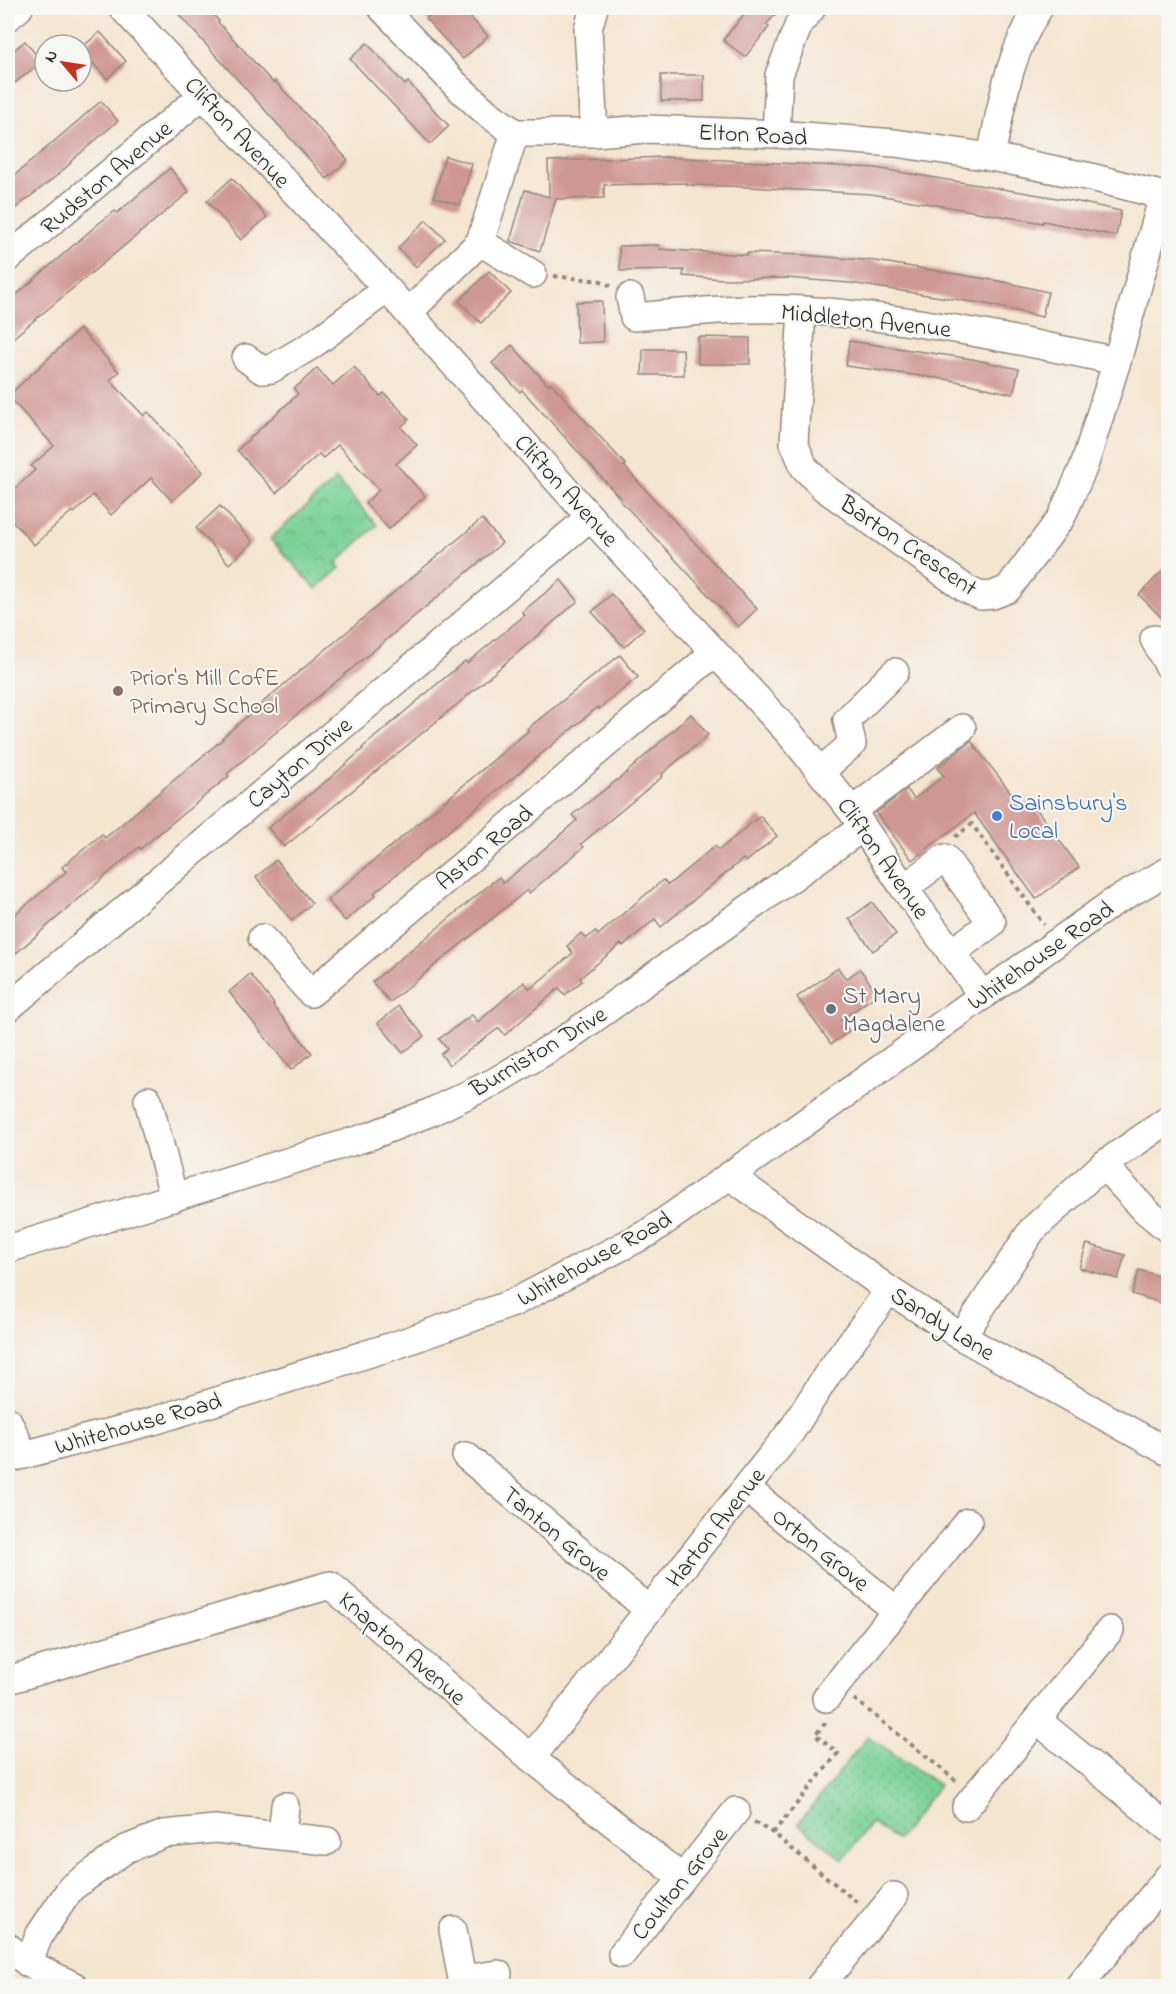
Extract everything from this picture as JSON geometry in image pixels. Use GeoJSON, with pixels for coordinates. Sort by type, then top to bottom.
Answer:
{"type":"FeatureCollection","features":[{"type":"Feature","properties":{"kind":"street"},"geometry":{"type":"LineString","coordinates":[[8,17],[19,8]]}},
{"type":"Feature","properties":{"kind":"street","name":"Clifton Avenue"},"geometry":{"type":"LineString","coordinates":[[123,8],[387,289],[821,771],[858,819],[904,888],[983,996]]}},
{"type":"Feature","properties":{"kind":"street"},"geometry":{"type":"LineString","coordinates":[[382,8],[456,86],[487,113],[515,133],[480,242],[408,313]]}},
{"type":"Feature","properties":{"kind":"street"},"geometry":{"type":"LineString","coordinates":[[594,8],[588,29],[594,133]]}},
{"type":"Feature","properties":{"kind":"street"},"geometry":{"type":"LineString","coordinates":[[776,134],[779,75],[799,24],[812,8]]}},
{"type":"Feature","properties":{"kind":"street"},"geometry":{"type":"LineString","coordinates":[[991,157],[1007,77],[1024,30],[1039,8]]}},
{"type":"Feature","properties":{"kind":"street","name":"Rudston Avenue"},"geometry":{"type":"LineString","coordinates":[[8,258],[203,95]]}},
{"type":"Feature","properties":{"kind":"street","name":"Elton Road"},"geometry":{"type":"LineString","coordinates":[[515,133],[594,133],[646,129],[776,134],[895,143],[991,157],[1091,177],[1166,197]]}},
{"type":"Feature","properties":{"kind":"street","name":"Barton Crescent"},"geometry":{"type":"LineString","coordinates":[[802,310],[794,443],[804,467],[823,488],[966,589],[981,596],[993,595],[1008,589],[1061,518],[1084,466],[1166,197]]}},
{"type":"Feature","properties":{"kind":"street"},"geometry":{"type":"LineString","coordinates":[[480,242],[533,274]]}},
{"type":"Feature","properties":{"kind":"street"},"geometry":{"type":"LineString","coordinates":[[246,358],[262,370],[271,369],[312,345],[387,289]]}},
{"type":"Feature","properties":{"kind":"street","name":"Middleton Avenue"},"geometry":{"type":"LineString","coordinates":[[630,297],[634,317],[727,309],[802,310],[890,319],[989,334],[1117,361]]}},
{"type":"Feature","properties":{"kind":"street","name":"Cayton Drive"},"geometry":{"type":"LineString","coordinates":[[8,1008],[590,517]]}},
{"type":"Feature","properties":{"kind":"street","name":"Aston Road"},"geometry":{"type":"LineString","coordinates":[[262,938],[311,993],[714,653]]}},
{"type":"Feature","properties":{"kind":"street"},"geometry":{"type":"LineString","coordinates":[[821,771],[852,744],[847,720],[895,672]]}},
{"type":"Feature","properties":{"kind":"street","name":"Burniston Drive"},"geometry":{"type":"LineString","coordinates":[[8,1249],[370,1136],[431,1112],[494,1082],[564,1040],[858,819],[962,728]]}},
{"type":"Feature","properties":{"kind":"street"},"geometry":{"type":"LineString","coordinates":[[904,888],[945,858],[992,923],[951,953]]}},
{"type":"Feature","properties":{"kind":"street","name":"Whitehouse Road"},"geometry":{"type":"LineString","coordinates":[[16,1457],[153,1421],[366,1354],[513,1303],[648,1233],[1112,903],[1168,871]]}},
{"type":"Feature","properties":{"kind":"street"},"geometry":{"type":"LineString","coordinates":[[148,1100],[174,1198]]}},
{"type":"Feature","properties":{"kind":"street"},"geometry":{"type":"LineString","coordinates":[[962,1337],[1032,1230],[1103,1165],[1168,1120]]}},
{"type":"Feature","properties":{"kind":"street"},"geometry":{"type":"LineString","coordinates":[[1103,1165],[1146,1211],[1168,1229]]}},
{"type":"Feature","properties":{"kind":"street","name":"Sandy Lane"},"geometry":{"type":"LineString","coordinates":[[730,1176],[890,1290],[962,1337],[1168,1452]]}},
{"type":"Feature","properties":{"kind":"street","name":"Harton Avenue"},"geometry":{"type":"LineString","coordinates":[[531,1758],[792,1430],[827,1375],[890,1290]]}},
{"type":"Feature","properties":{"kind":"street"},"geometry":{"type":"LineString","coordinates":[[8,1421],[16,1457]]}},
{"type":"Feature","properties":{"kind":"street","name":"Tanton Grove"},"geometry":{"type":"LineString","coordinates":[[466,1456],[649,1610]]}},
{"type":"Feature","properties":{"kind":"street","name":"Orton Grove"},"geometry":{"type":"LineString","coordinates":[[746,1488],[897,1611]]}},
{"type":"Feature","properties":{"kind":"street"},"geometry":{"type":"LineString","coordinates":[[832,1699],[968,1521]]}},
{"type":"Feature","properties":{"kind":"street","name":"Knapton Avenue"},"geometry":{"type":"LineString","coordinates":[[8,1680],[330,1586],[531,1758],[682,1878]]}},
{"type":"Feature","properties":{"kind":"street"},"geometry":{"type":"LineString","coordinates":[[971,1801],[1110,1630]]}},
{"type":"Feature","properties":{"kind":"street"},"geometry":{"type":"LineString","coordinates":[[1037,1720],[1168,1828]]}},
{"type":"Feature","properties":{"kind":"street"},"geometry":{"type":"LineString","coordinates":[[282,1836],[285,1806]]}},
{"type":"Feature","properties":{"kind":"street","name":"Coulton Grove"},"geometry":{"type":"LineString","coordinates":[[622,1954],[736,1811]]}},
{"type":"Feature","properties":{"kind":"street"},"geometry":{"type":"LineString","coordinates":[[74,1986],[18,1955],[40,1934],[71,1888],[126,1849],[164,1834],[215,1829],[327,1841]]}},
{"type":"Feature","properties":{"kind":"street"},"geometry":{"type":"LineString","coordinates":[[1079,1986],[1168,1877]]}},
{"type":"Feature","properties":{"kind":"street"},"geometry":{"type":"LineString","coordinates":[[821,1986],[894,1896]]}},
{"type":"Feature","properties":{"kind":"street"},"geometry":{"type":"LineString","coordinates":[[453,1930],[461,1983],[498,1974]]}},
{"type":"Feature","properties":{"kind":"path"},"geometry":{"type":"LineString","coordinates":[[533,274],[601,281],[630,297]]}},
{"type":"Feature","properties":{"kind":"path"},"geometry":{"type":"LineString","coordinates":[[773,1833],[838,1753],[815,1735],[832,1699],[971,1801]]}},
{"type":"Feature","properties":{"kind":"path"},"geometry":{"type":"LineString","coordinates":[[736,1811],[773,1833],[876,1918]]}},
{"type":"Feature","properties":{"kind":"green space"},"geometry":{"type":"Polygon","coordinates":[[[336,479],[377,525],[336,563],[340,568],[316,589],[270,539],[336,479]]]}},
{"type":"Feature","properties":{"kind":"green space"},"geometry":{"type":"Polygon","coordinates":[[[868,1736],[939,1785],[898,1840],[871,1823],[843,1860],[798,1824],[868,1736]]]}},
{"type":"Feature","properties":{"kind":"building"},"geometry":{"type":"Polygon","coordinates":[[[173,8],[207,8],[273,83],[275,81],[348,160],[327,179],[173,8]]]}},
{"type":"Feature","properties":{"kind":"building"},"geometry":{"type":"Polygon","coordinates":[[[438,8],[461,8],[488,36],[463,59],[426,19],[438,8]]]}},
{"type":"Feature","properties":{"kind":"building"},"geometry":{"type":"Polygon","coordinates":[[[749,8],[781,8],[766,25],[769,27],[745,57],[723,40],[749,8]]]}},
{"type":"Feature","properties":{"kind":"building"},"geometry":{"type":"Polygon","coordinates":[[[100,32],[126,61],[107,79],[93,63],[93,38],[100,32]]]}},
{"type":"Feature","properties":{"kind":"building"},"geometry":{"type":"Polygon","coordinates":[[[25,41],[33,51],[33,69],[8,88],[8,55],[25,41]]]}},
{"type":"Feature","properties":{"kind":"building"},"geometry":{"type":"Polygon","coordinates":[[[367,43],[405,85],[408,82],[449,126],[430,144],[350,59],[367,43]]]}},
{"type":"Feature","properties":{"kind":"building"},"geometry":{"type":"Polygon","coordinates":[[[661,75],[704,75],[704,101],[661,101],[661,75]]]}},
{"type":"Feature","properties":{"kind":"building"},"geometry":{"type":"Polygon","coordinates":[[[101,101],[118,121],[55,177],[8,214],[8,181],[101,101]]]}},
{"type":"Feature","properties":{"kind":"building"},"geometry":{"type":"Polygon","coordinates":[[[445,156],[472,164],[460,205],[434,197],[445,156]]]}},
{"type":"Feature","properties":{"kind":"building"},"geometry":{"type":"Polygon","coordinates":[[[666,157],[875,168],[1069,200],[1121,211],[1116,236],[1043,221],[1043,223],[871,194],[687,185],[687,183],[604,185],[604,198],[556,199],[540,251],[510,241],[525,190],[549,197],[548,161],[666,157]]]}},
{"type":"Feature","properties":{"kind":"building"},"geometry":{"type":"Polygon","coordinates":[[[170,168],[189,192],[8,342],[8,302],[98,224],[115,211],[117,213],[170,168]]]}},
{"type":"Feature","properties":{"kind":"building"},"geometry":{"type":"Polygon","coordinates":[[[232,178],[267,217],[241,240],[207,201],[232,178]]]}},
{"type":"Feature","properties":{"kind":"building"},"geometry":{"type":"Polygon","coordinates":[[[426,220],[445,239],[416,267],[398,248],[426,220]]]}},
{"type":"Feature","properties":{"kind":"building"},"geometry":{"type":"Polygon","coordinates":[[[659,245],[659,249],[747,255],[747,253],[804,255],[876,261],[1004,282],[1048,292],[1042,317],[986,304],[850,283],[786,278],[723,279],[683,276],[684,270],[620,271],[619,246],[659,245]]]}},
{"type":"Feature","properties":{"kind":"building"},"geometry":{"type":"Polygon","coordinates":[[[489,271],[511,293],[481,323],[459,301],[489,271]]]}},
{"type":"Feature","properties":{"kind":"building"},"geometry":{"type":"Polygon","coordinates":[[[602,301],[603,342],[577,343],[576,302],[602,301]]]}},
{"type":"Feature","properties":{"kind":"building"},"geometry":{"type":"Polygon","coordinates":[[[80,329],[119,372],[110,380],[144,416],[148,412],[203,472],[172,501],[151,478],[111,515],[93,495],[34,545],[8,516],[8,495],[35,470],[31,466],[54,446],[8,396],[80,329]]]}},
{"type":"Feature","properties":{"kind":"building"},"geometry":{"type":"Polygon","coordinates":[[[698,337],[750,338],[750,364],[698,364],[698,337]]]}},
{"type":"Feature","properties":{"kind":"building"},"geometry":{"type":"Polygon","coordinates":[[[849,341],[972,359],[1019,369],[1013,394],[951,380],[846,366],[849,341]]]}},
{"type":"Feature","properties":{"kind":"building"},"geometry":{"type":"Polygon","coordinates":[[[512,345],[548,385],[551,383],[652,497],[757,609],[738,627],[522,390],[520,392],[492,363],[512,345]]]}},
{"type":"Feature","properties":{"kind":"building"},"geometry":{"type":"Polygon","coordinates":[[[643,349],[683,349],[684,375],[642,375],[643,349]]]}},
{"type":"Feature","properties":{"kind":"building"},"geometry":{"type":"Polygon","coordinates":[[[354,367],[380,396],[384,393],[409,419],[401,427],[417,445],[396,464],[425,496],[389,529],[365,503],[379,490],[338,445],[323,458],[319,454],[276,493],[237,450],[298,394],[294,389],[317,368],[333,385],[354,367]]]}},
{"type":"Feature","properties":{"kind":"building"},"geometry":{"type":"Polygon","coordinates":[[[220,506],[253,542],[229,564],[196,528],[220,506]]]}},
{"type":"Feature","properties":{"kind":"building"},"geometry":{"type":"Polygon","coordinates":[[[482,519],[502,543],[282,727],[227,774],[229,776],[140,849],[139,847],[8,960],[8,920],[66,872],[62,867],[102,834],[105,838],[482,519]]]}},
{"type":"Feature","properties":{"kind":"building"},"geometry":{"type":"Polygon","coordinates":[[[1168,565],[1168,624],[1139,595],[1168,565]]]}},
{"type":"Feature","properties":{"kind":"building"},"geometry":{"type":"Polygon","coordinates":[[[561,580],[578,601],[284,847],[268,828],[330,778],[436,685],[465,661],[467,663],[525,615],[522,612],[561,580]]]}},
{"type":"Feature","properties":{"kind":"building"},"geometry":{"type":"Polygon","coordinates":[[[611,594],[644,629],[624,647],[592,612],[611,594]]]}},
{"type":"Feature","properties":{"kind":"building"},"geometry":{"type":"Polygon","coordinates":[[[620,655],[638,677],[599,709],[598,707],[374,893],[376,895],[345,921],[327,900],[528,731],[527,729],[620,655]]]}},
{"type":"Feature","properties":{"kind":"building"},"geometry":{"type":"Polygon","coordinates":[[[691,714],[708,735],[662,774],[663,776],[581,844],[584,847],[529,893],[527,890],[390,1002],[372,982],[499,877],[503,883],[537,855],[577,820],[572,815],[625,774],[691,714]]]}},
{"type":"Feature","properties":{"kind":"building"},"geometry":{"type":"Polygon","coordinates":[[[971,741],[1022,807],[1030,800],[1079,867],[1036,899],[974,813],[912,860],[876,813],[907,789],[914,799],[944,776],[937,768],[971,741]]]}},
{"type":"Feature","properties":{"kind":"building"},"geometry":{"type":"Polygon","coordinates":[[[760,816],[777,836],[746,862],[743,859],[661,927],[655,919],[580,978],[582,981],[565,995],[559,988],[505,1035],[499,1028],[449,1065],[441,1054],[447,1049],[439,1039],[472,1015],[478,1022],[524,982],[530,989],[573,953],[567,946],[581,933],[586,939],[595,931],[598,935],[663,880],[668,885],[715,846],[719,850],[760,816]]]}},
{"type":"Feature","properties":{"kind":"building"},"geometry":{"type":"Polygon","coordinates":[[[276,860],[312,903],[292,921],[256,877],[276,860]]]}},
{"type":"Feature","properties":{"kind":"building"},"geometry":{"type":"Polygon","coordinates":[[[872,902],[896,934],[873,951],[849,919],[872,902]]]}},
{"type":"Feature","properties":{"kind":"building","name":"St Mary Magdalene"},"geometry":{"type":"Polygon","coordinates":[[[838,968],[846,979],[860,969],[878,994],[841,1020],[849,1031],[831,1044],[797,997],[838,968]]]}},
{"type":"Feature","properties":{"kind":"building"},"geometry":{"type":"Polygon","coordinates":[[[250,974],[312,1053],[291,1070],[229,992],[250,974]]]}},
{"type":"Feature","properties":{"kind":"building"},"geometry":{"type":"Polygon","coordinates":[[[399,1006],[424,1036],[403,1053],[378,1023],[399,1006]]]}},
{"type":"Feature","properties":{"kind":"building"},"geometry":{"type":"Polygon","coordinates":[[[1087,1244],[1125,1255],[1118,1279],[1079,1268],[1087,1244]]]}},
{"type":"Feature","properties":{"kind":"building"},"geometry":{"type":"Polygon","coordinates":[[[1139,1270],[1168,1279],[1168,1305],[1132,1294],[1139,1270]]]}},
{"type":"Feature","properties":{"kind":"place","name":"Prior's Mill CofE Primary School"},"geometry":{"type":"Point","coordinates":[118,691]}},
{"type":"Feature","properties":{"kind":"place","name":"Sainsbury's Local"},"geometry":{"type":"Point","coordinates":[997,816]}},
{"type":"Feature","properties":{"kind":"place","name":"St Mary Magdalene"},"geometry":{"type":"Point","coordinates":[831,1009]}}]}
